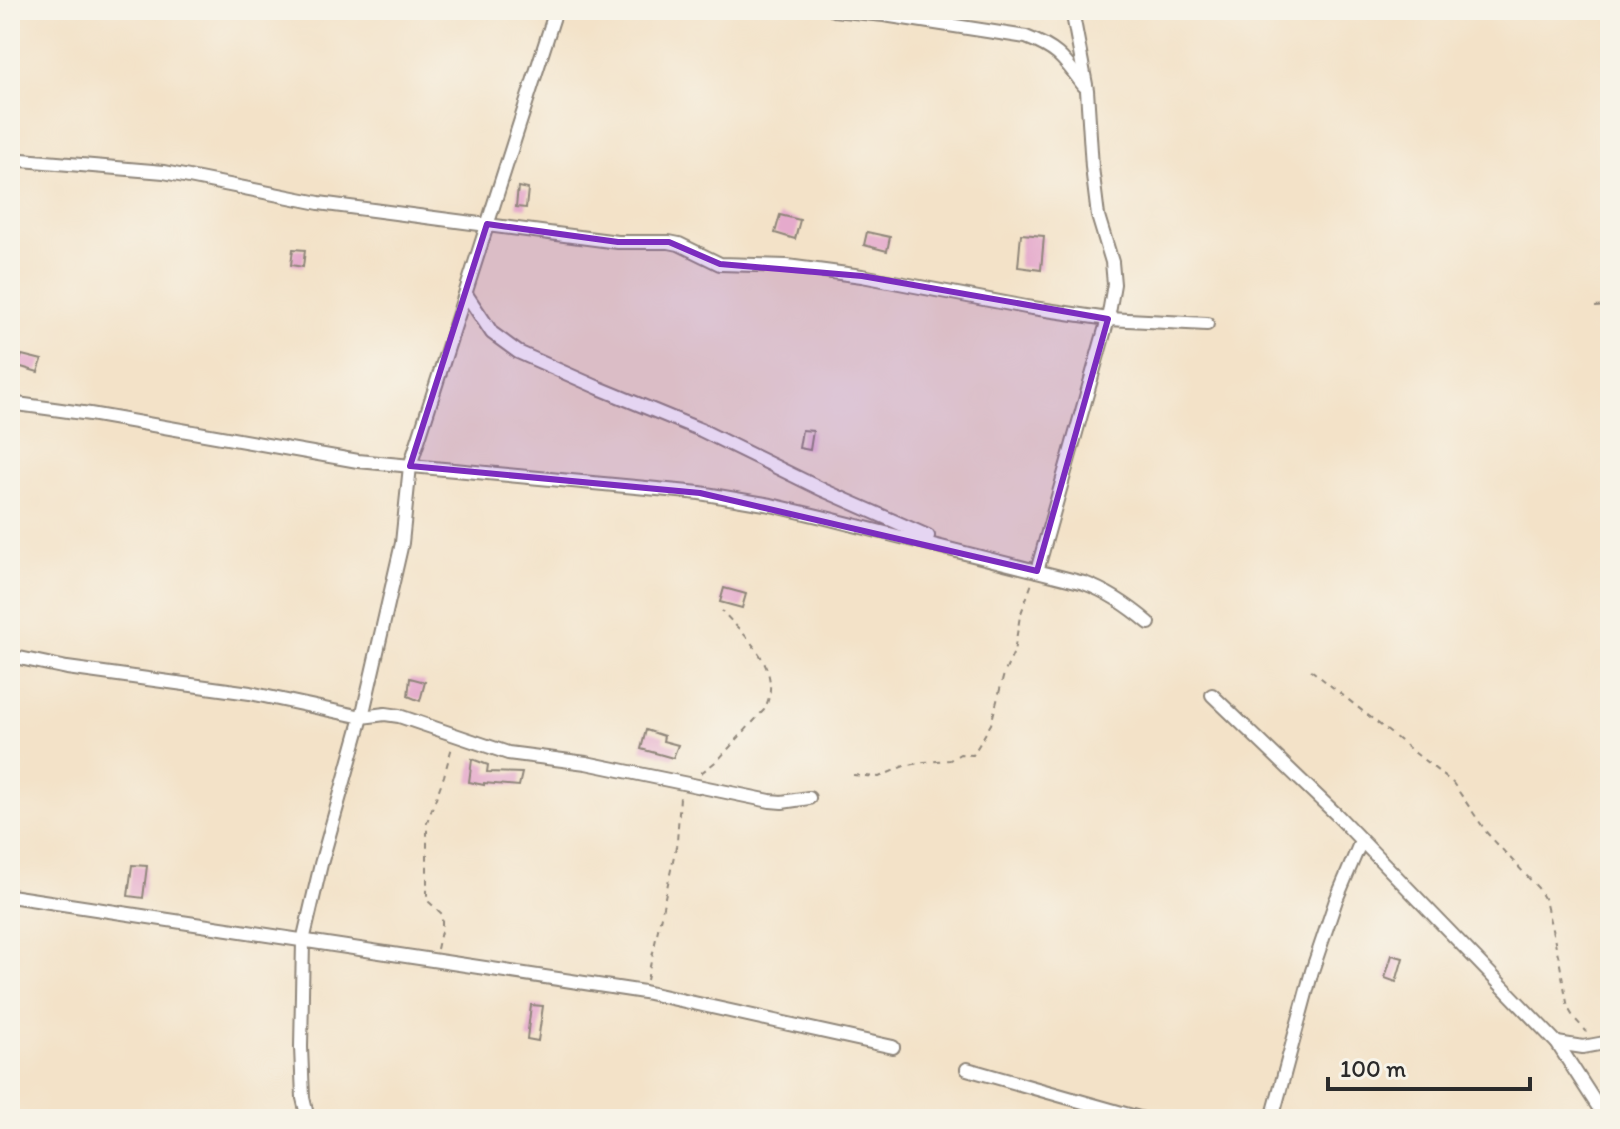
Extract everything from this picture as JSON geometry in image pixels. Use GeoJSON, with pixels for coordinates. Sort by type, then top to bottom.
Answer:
{"type":"FeatureCollection","features":[{"type":"Feature","properties":{"kind":"street"},"geometry":{"type":"LineString","coordinates":[[308,1119],[303,1098],[301,1047],[303,941],[362,717],[402,543],[410,466],[556,10]]}},
{"type":"Feature","properties":{"kind":"street"},"geometry":{"type":"LineString","coordinates":[[833,10],[1026,37],[1058,52],[1087,90]]}},
{"type":"Feature","properties":{"kind":"street"},"geometry":{"type":"LineString","coordinates":[[1037,571],[1108,319],[1114,284],[1112,262],[1098,216],[1087,90],[1072,10]]}},
{"type":"Feature","properties":{"kind":"street"},"geometry":{"type":"LineString","coordinates":[[10,159],[164,172],[319,203],[618,242],[669,242],[720,264],[787,266],[862,276],[995,302],[1108,319],[1207,324]]}},
{"type":"Feature","properties":{"kind":"street"},"geometry":{"type":"LineString","coordinates":[[466,294],[492,333],[518,352],[701,430],[919,533],[1022,568]]}},
{"type":"Feature","properties":{"kind":"street"},"geometry":{"type":"LineString","coordinates":[[10,403],[358,461],[700,493],[796,511],[1098,588],[1149,623]]}},
{"type":"Feature","properties":{"kind":"street"},"geometry":{"type":"LineString","coordinates":[[10,656],[67,668],[250,693],[362,717],[399,716],[508,753],[586,763],[770,801],[809,798]]}},
{"type":"Feature","properties":{"kind":"street"},"geometry":{"type":"LineString","coordinates":[[1212,695],[1336,814],[1557,1043],[1606,1119]]}},
{"type":"Feature","properties":{"kind":"street"},"geometry":{"type":"LineString","coordinates":[[1272,1119],[1312,971],[1336,900],[1361,841]]}},
{"type":"Feature","properties":{"kind":"street"},"geometry":{"type":"LineString","coordinates":[[10,896],[644,992],[893,1047]]}},
{"type":"Feature","properties":{"kind":"street"},"geometry":{"type":"LineString","coordinates":[[1557,1043],[1583,1047],[1604,1044]]}},
{"type":"Feature","properties":{"kind":"street"},"geometry":{"type":"LineString","coordinates":[[967,1069],[1143,1119]]}},
{"type":"Feature","properties":{"kind":"path"},"geometry":{"type":"LineString","coordinates":[[1595,307],[1610,306]]}},
{"type":"Feature","properties":{"kind":"path"},"geometry":{"type":"LineString","coordinates":[[853,775],[879,777],[904,766],[950,760],[960,754],[973,755],[991,724],[1004,674],[1014,652],[1020,616],[1037,571]]}},
{"type":"Feature","properties":{"kind":"path"},"geometry":{"type":"LineString","coordinates":[[644,992],[677,842],[684,783],[718,760],[764,710],[769,700],[770,677],[759,651],[722,611]]}},
{"type":"Feature","properties":{"kind":"path"},"geometry":{"type":"LineString","coordinates":[[1311,670],[1453,783],[1487,833],[1538,888],[1545,900],[1568,1008],[1574,1018],[1604,1044]]}},
{"type":"Feature","properties":{"kind":"path"},"geometry":{"type":"LineString","coordinates":[[431,960],[437,950],[442,914],[427,898],[427,822],[455,735]]}},
{"type":"Feature","properties":{"kind":"highlighted area"},"geometry":{"type":"Polygon","coordinates":[[[487,224],[618,242],[669,242],[720,264],[862,276],[1108,319],[1037,571],[700,493],[410,466],[487,224]]]}},
{"type":"Feature","properties":{"kind":"building"},"geometry":{"type":"Polygon","coordinates":[[[518,187],[528,189],[526,208],[516,207],[518,187]]]}},
{"type":"Feature","properties":{"kind":"building"},"geometry":{"type":"Polygon","coordinates":[[[780,215],[800,220],[795,239],[775,233],[780,215]]]}},
{"type":"Feature","properties":{"kind":"building"},"geometry":{"type":"Polygon","coordinates":[[[867,232],[890,237],[887,251],[864,245],[867,232]]]}},
{"type":"Feature","properties":{"kind":"building"},"geometry":{"type":"Polygon","coordinates":[[[1021,234],[1044,236],[1041,270],[1018,267],[1021,234]]]}},
{"type":"Feature","properties":{"kind":"building"},"geometry":{"type":"Polygon","coordinates":[[[293,249],[305,250],[303,267],[291,265],[293,249]]]}},
{"type":"Feature","properties":{"kind":"building"},"geometry":{"type":"Polygon","coordinates":[[[22,355],[42,360],[38,372],[18,366],[22,355]]]}},
{"type":"Feature","properties":{"kind":"building"},"geometry":{"type":"Polygon","coordinates":[[[802,430],[813,431],[810,450],[799,448],[802,430]]]}},
{"type":"Feature","properties":{"kind":"building"},"geometry":{"type":"Polygon","coordinates":[[[724,588],[746,594],[742,608],[720,602],[724,588]]]}},
{"type":"Feature","properties":{"kind":"building"},"geometry":{"type":"Polygon","coordinates":[[[410,678],[425,682],[420,701],[408,696],[410,678]]]}},
{"type":"Feature","properties":{"kind":"building"},"geometry":{"type":"Polygon","coordinates":[[[646,730],[664,736],[663,741],[678,745],[673,758],[641,749],[646,730]]]}},
{"type":"Feature","properties":{"kind":"building"},"geometry":{"type":"Polygon","coordinates":[[[472,759],[488,765],[487,772],[522,773],[519,786],[469,782],[472,759]]]}},
{"type":"Feature","properties":{"kind":"building"},"geometry":{"type":"Polygon","coordinates":[[[132,865],[147,866],[143,898],[128,896],[132,865]]]}},
{"type":"Feature","properties":{"kind":"building"},"geometry":{"type":"Polygon","coordinates":[[[1392,955],[1403,958],[1396,982],[1385,978],[1392,955]]]}},
{"type":"Feature","properties":{"kind":"building"},"geometry":{"type":"Polygon","coordinates":[[[531,1005],[543,1006],[538,1041],[527,1039],[531,1005]]]}}]}
